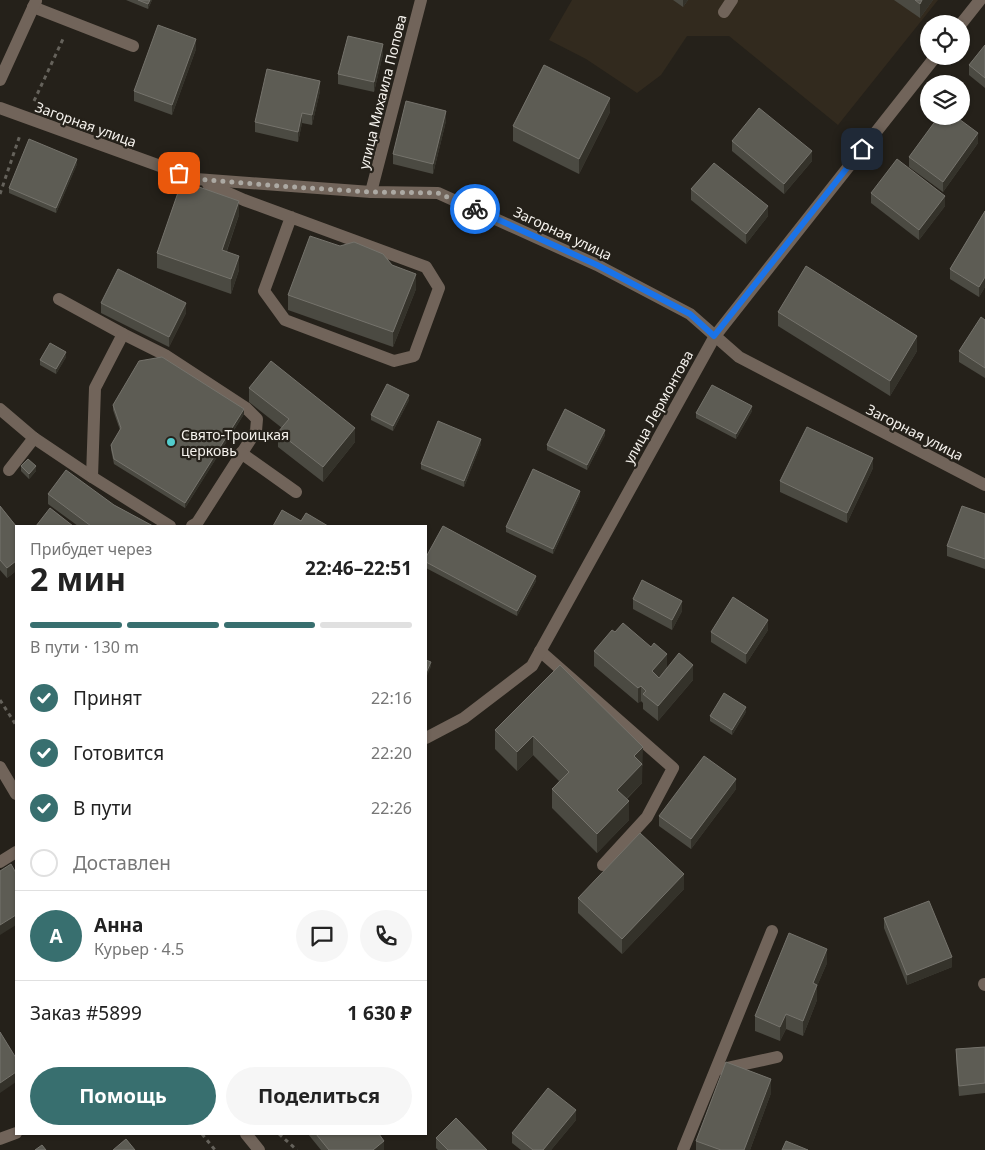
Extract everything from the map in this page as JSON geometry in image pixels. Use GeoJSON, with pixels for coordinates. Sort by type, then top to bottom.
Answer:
{"type":"FeatureCollection","features":[{"type":"Feature","properties":{"kind":"street","name":"улица Михаила Попова"},"geometry":{"type":"LineString","coordinates":[[371,192],[421,0]]}},
{"type":"Feature","properties":{"kind":"street"},"geometry":{"type":"LineString","coordinates":[[724,12],[732,0]]}},
{"type":"Feature","properties":{"kind":"street"},"geometry":{"type":"LineString","coordinates":[[968,15],[980,0]]}},
{"type":"Feature","properties":{"kind":"street"},"geometry":{"type":"LineString","coordinates":[[0,80],[35,4],[72,22],[133,46]]}},
{"type":"Feature","properties":{"kind":"street","name":"улица Лермонтова"},"geometry":{"type":"LineString","coordinates":[[427,737],[464,718],[532,666],[714,336],[929,65]]}},
{"type":"Feature","properties":{"kind":"street","name":"Загорная улица"},"geometry":{"type":"LineString","coordinates":[[0,108],[196,179],[371,192],[438,193],[597,265],[690,314],[739,357],[985,485]]}},
{"type":"Feature","properties":{"kind":"street"},"geometry":{"type":"LineString","coordinates":[[196,179],[244,200],[291,217],[426,267],[439,288],[414,356],[394,361],[285,320],[264,291],[291,217]]}},
{"type":"Feature","properties":{"kind":"street"},"geometry":{"type":"LineString","coordinates":[[59,300],[165,355],[246,408],[257,420],[256,431],[193,525]]}},
{"type":"Feature","properties":{"kind":"street"},"geometry":{"type":"LineString","coordinates":[[92,477],[94,388],[123,334]]}},
{"type":"Feature","properties":{"kind":"street"},"geometry":{"type":"LineString","coordinates":[[0,409],[34,438],[168,525]]}},
{"type":"Feature","properties":{"kind":"street"},"geometry":{"type":"LineString","coordinates":[[9,470],[34,438]]}},
{"type":"Feature","properties":{"kind":"street"},"geometry":{"type":"LineString","coordinates":[[241,453],[296,492]]}},
{"type":"Feature","properties":{"kind":"street"},"geometry":{"type":"LineString","coordinates":[[540,651],[673,768],[646,817],[603,865]]}},
{"type":"Feature","properties":{"kind":"street"},"geometry":{"type":"LineString","coordinates":[[0,767],[15,792]]}},
{"type":"Feature","properties":{"kind":"street"},"geometry":{"type":"LineString","coordinates":[[0,862],[15,853]]}},
{"type":"Feature","properties":{"kind":"street"},"geometry":{"type":"LineString","coordinates":[[683,1150],[772,931]]}},
{"type":"Feature","properties":{"kind":"street"},"geometry":{"type":"LineString","coordinates":[[715,1071],[777,1057]]}},
{"type":"Feature","properties":{"kind":"street"},"geometry":{"type":"LineString","coordinates":[[0,1139],[15,1133]]}},
{"type":"Feature","properties":{"kind":"street"},"geometry":{"type":"LineString","coordinates":[[247,1135],[259,1150]]}},
{"type":"Feature","properties":{"kind":"path"},"geometry":{"type":"LineString","coordinates":[[35,99],[72,22]]}},
{"type":"Feature","properties":{"kind":"path"},"geometry":{"type":"LineString","coordinates":[[0,194],[19,138]]}},
{"type":"Feature","properties":{"kind":"path"},"geometry":{"type":"LineString","coordinates":[[0,700],[15,723]]}},
{"type":"Feature","properties":{"kind":"path"},"geometry":{"type":"LineString","coordinates":[[203,1135],[215,1150]]}},
{"type":"Feature","properties":{"kind":"path"},"geometry":{"type":"LineString","coordinates":[[281,1135],[297,1150]]}},
{"type":"Feature","properties":{"kind":"shaded area"},"geometry":{"type":"Polygon","coordinates":[[[572,0],[938,0],[926,15],[920,15],[920,22],[838,125],[729,36],[687,36],[661,75],[637,93],[586,59],[549,40],[572,0]]]}},
{"type":"Feature","properties":{"kind":"building"},"geometry":{"type":"Polygon","coordinates":[[[138,0],[150,0],[148,4],[138,0]]]}},
{"type":"Feature","properties":{"kind":"building"},"geometry":{"type":"Polygon","coordinates":[[[158,25],[196,39],[172,105],[134,91],[158,25]]]}},
{"type":"Feature","properties":{"kind":"building"},"geometry":{"type":"Polygon","coordinates":[[[348,36],[383,44],[374,82],[338,74],[348,36]]]}},
{"type":"Feature","properties":{"kind":"building"},"geometry":{"type":"Polygon","coordinates":[[[985,45],[985,78],[969,65],[985,45]]]}},
{"type":"Feature","properties":{"kind":"building"},"geometry":{"type":"Polygon","coordinates":[[[544,65],[610,98],[579,159],[513,126],[544,65]]]}},
{"type":"Feature","properties":{"kind":"building"},"geometry":{"type":"Polygon","coordinates":[[[267,69],[320,81],[312,115],[302,113],[298,132],[255,122],[267,69]]]}},
{"type":"Feature","properties":{"kind":"building"},"geometry":{"type":"Polygon","coordinates":[[[406,101],[446,111],[433,164],[393,154],[406,101]]]}},
{"type":"Feature","properties":{"kind":"building"},"geometry":{"type":"Polygon","coordinates":[[[759,108],[812,151],[784,184],[732,141],[759,108]]]}},
{"type":"Feature","properties":{"kind":"building"},"geometry":{"type":"Polygon","coordinates":[[[932,125],[967,125],[978,133],[943,182],[909,157],[932,125]]]}},
{"type":"Feature","properties":{"kind":"building"},"geometry":{"type":"Polygon","coordinates":[[[29,139],[77,159],[56,208],[9,188],[29,139]]]}},
{"type":"Feature","properties":{"kind":"building"},"geometry":{"type":"Polygon","coordinates":[[[897,159],[945,196],[919,230],[871,193],[897,159]]]}},
{"type":"Feature","properties":{"kind":"building"},"geometry":{"type":"Polygon","coordinates":[[[714,163],[768,206],[746,234],[691,189],[714,163]]]}},
{"type":"Feature","properties":{"kind":"building"},"geometry":{"type":"Polygon","coordinates":[[[182,181],[239,201],[222,250],[239,256],[231,279],[157,253],[182,181]]]}},
{"type":"Feature","properties":{"kind":"building"},"geometry":{"type":"Polygon","coordinates":[[[985,211],[985,277],[979,287],[950,269],[985,211]]]}},
{"type":"Feature","properties":{"kind":"building"},"geometry":{"type":"Polygon","coordinates":[[[310,236],[340,246],[354,242],[383,254],[392,265],[416,274],[393,332],[288,295],[310,236]]]}},
{"type":"Feature","properties":{"kind":"building"},"geometry":{"type":"Polygon","coordinates":[[[806,266],[917,336],[890,381],[778,312],[806,266]]]}},
{"type":"Feature","properties":{"kind":"building"},"geometry":{"type":"Polygon","coordinates":[[[118,269],[186,303],[169,337],[101,303],[118,269]]]}},
{"type":"Feature","properties":{"kind":"building"},"geometry":{"type":"Polygon","coordinates":[[[981,317],[985,320],[985,368],[959,351],[981,317]]]}},
{"type":"Feature","properties":{"kind":"building"},"geometry":{"type":"Polygon","coordinates":[[[50,343],[66,352],[56,369],[40,360],[50,343]]]}},
{"type":"Feature","properties":{"kind":"building","name":"Свято-Троицкая церковь"},"geometry":{"type":"Polygon","coordinates":[[[162,357],[244,409],[185,503],[114,459],[111,445],[121,428],[113,405],[139,361],[162,357]]]}},
{"type":"Feature","properties":{"kind":"building"},"geometry":{"type":"Polygon","coordinates":[[[271,361],[355,428],[323,467],[278,432],[289,419],[249,388],[271,361]]]}},
{"type":"Feature","properties":{"kind":"building"},"geometry":{"type":"Polygon","coordinates":[[[387,384],[409,395],[393,426],[371,415],[387,384]]]}},
{"type":"Feature","properties":{"kind":"building"},"geometry":{"type":"Polygon","coordinates":[[[712,385],[752,406],[736,434],[696,413],[712,385]]]}},
{"type":"Feature","properties":{"kind":"building"},"geometry":{"type":"Polygon","coordinates":[[[565,409],[605,430],[587,465],[547,445],[565,409]]]}},
{"type":"Feature","properties":{"kind":"building"},"geometry":{"type":"Polygon","coordinates":[[[438,421],[481,439],[464,481],[421,464],[438,421]]]}},
{"type":"Feature","properties":{"kind":"building"},"geometry":{"type":"Polygon","coordinates":[[[807,427],[873,458],[847,513],[780,481],[807,427]]]}},
{"type":"Feature","properties":{"kind":"building"},"geometry":{"type":"Polygon","coordinates":[[[28,459],[36,466],[29,474],[21,466],[28,459]]]}},
{"type":"Feature","properties":{"kind":"building"},"geometry":{"type":"Polygon","coordinates":[[[533,469],[580,491],[553,549],[506,527],[533,469]]]}},
{"type":"Feature","properties":{"kind":"building"},"geometry":{"type":"Polygon","coordinates":[[[66,470],[114,505],[151,525],[90,525],[48,494],[66,470]]]}},
{"type":"Feature","properties":{"kind":"building"},"geometry":{"type":"Polygon","coordinates":[[[0,506],[15,525],[15,562],[7,568],[0,560],[0,506]]]}},
{"type":"Feature","properties":{"kind":"building"},"geometry":{"type":"Polygon","coordinates":[[[962,506],[985,514],[985,559],[947,546],[962,506]]]}},
{"type":"Feature","properties":{"kind":"building"},"geometry":{"type":"Polygon","coordinates":[[[50,508],[72,525],[37,525],[50,508]]]}},
{"type":"Feature","properties":{"kind":"building"},"geometry":{"type":"Polygon","coordinates":[[[282,510],[301,521],[306,513],[326,525],[274,525],[282,510]]]}},
{"type":"Feature","properties":{"kind":"building"},"geometry":{"type":"Polygon","coordinates":[[[443,526],[536,576],[517,611],[427,563],[427,555],[443,526]]]}},
{"type":"Feature","properties":{"kind":"building"},"geometry":{"type":"Polygon","coordinates":[[[642,580],[682,601],[672,620],[633,599],[642,580]]]}},
{"type":"Feature","properties":{"kind":"building"},"geometry":{"type":"Polygon","coordinates":[[[733,597],[768,620],[746,654],[711,632],[733,597]]]}},
{"type":"Feature","properties":{"kind":"building"},"geometry":{"type":"Polygon","coordinates":[[[623,623],[651,647],[654,643],[667,654],[652,671],[659,678],[679,653],[693,665],[658,706],[643,694],[646,691],[641,686],[638,688],[594,651],[612,630],[615,632],[623,623]]]}},
{"type":"Feature","properties":{"kind":"building"},"geometry":{"type":"Polygon","coordinates":[[[427,660],[431,662],[427,671],[427,660]]]}},
{"type":"Feature","properties":{"kind":"building"},"geometry":{"type":"Polygon","coordinates":[[[560,665],[643,747],[634,756],[642,764],[617,790],[629,801],[597,834],[552,789],[569,772],[533,736],[517,752],[495,730],[560,665]]]}},
{"type":"Feature","properties":{"kind":"building"},"geometry":{"type":"Polygon","coordinates":[[[724,693],[746,707],[732,730],[710,716],[724,693]]]}},
{"type":"Feature","properties":{"kind":"building"},"geometry":{"type":"Polygon","coordinates":[[[704,756],[736,779],[691,839],[659,816],[704,756]]]}},
{"type":"Feature","properties":{"kind":"building"},"geometry":{"type":"Polygon","coordinates":[[[640,833],[684,874],[622,939],[578,898],[640,833]]]}},
{"type":"Feature","properties":{"kind":"building"},"geometry":{"type":"Polygon","coordinates":[[[11,864],[15,871],[15,916],[0,925],[0,871],[11,864]]]}},
{"type":"Feature","properties":{"kind":"building"},"geometry":{"type":"Polygon","coordinates":[[[929,901],[952,957],[907,975],[884,918],[929,901]]]}},
{"type":"Feature","properties":{"kind":"building"},"geometry":{"type":"Polygon","coordinates":[[[789,933],[827,949],[813,983],[817,985],[803,1021],[786,1014],[780,1027],[755,1016],[789,933]]]}},
{"type":"Feature","properties":{"kind":"building"},"geometry":{"type":"Polygon","coordinates":[[[0,1032],[15,1056],[15,1073],[0,1083],[0,1032]]]}},
{"type":"Feature","properties":{"kind":"building"},"geometry":{"type":"Polygon","coordinates":[[[985,1047],[985,1083],[959,1086],[956,1049],[985,1047]]]}},
{"type":"Feature","properties":{"kind":"building"},"geometry":{"type":"Polygon","coordinates":[[[726,1062],[771,1079],[744,1150],[721,1150],[696,1141],[726,1062]]]}},
{"type":"Feature","properties":{"kind":"building"},"geometry":{"type":"Polygon","coordinates":[[[548,1088],[576,1110],[543,1150],[533,1150],[512,1133],[548,1088]]]}},
{"type":"Feature","properties":{"kind":"building"},"geometry":{"type":"Polygon","coordinates":[[[456,1118],[487,1150],[448,1150],[436,1138],[456,1118]]]}},
{"type":"Feature","properties":{"kind":"building"},"geometry":{"type":"Polygon","coordinates":[[[317,1135],[380,1135],[384,1141],[373,1150],[329,1150],[317,1135]]]}},
{"type":"Feature","properties":{"kind":"building"},"geometry":{"type":"Polygon","coordinates":[[[126,1139],[135,1150],[113,1150],[126,1139]]]}},
{"type":"Feature","properties":{"kind":"building"},"geometry":{"type":"Polygon","coordinates":[[[786,1141],[808,1150],[782,1150],[786,1141]]]}},
{"type":"Feature","properties":{"kind":"building"},"geometry":{"type":"Polygon","coordinates":[[[42,1145],[46,1150],[35,1150],[42,1145]]]}},
{"type":"Feature","properties":{"kind":"way so far"},"geometry":{"type":"LineString","coordinates":[[179,173],[196,179],[293,187],[371,192],[438,193],[475,209]]}},
{"type":"Feature","properties":{"kind":"place","name":"Свято-Троицкая церковь"},"geometry":{"type":"Point","coordinates":[171,442]}},
{"type":"Feature","properties":{"kind":"route"},"geometry":{"type":"LineString","coordinates":[[475,209],[597,265],[690,314],[714,336],[862,149]]}}]}
